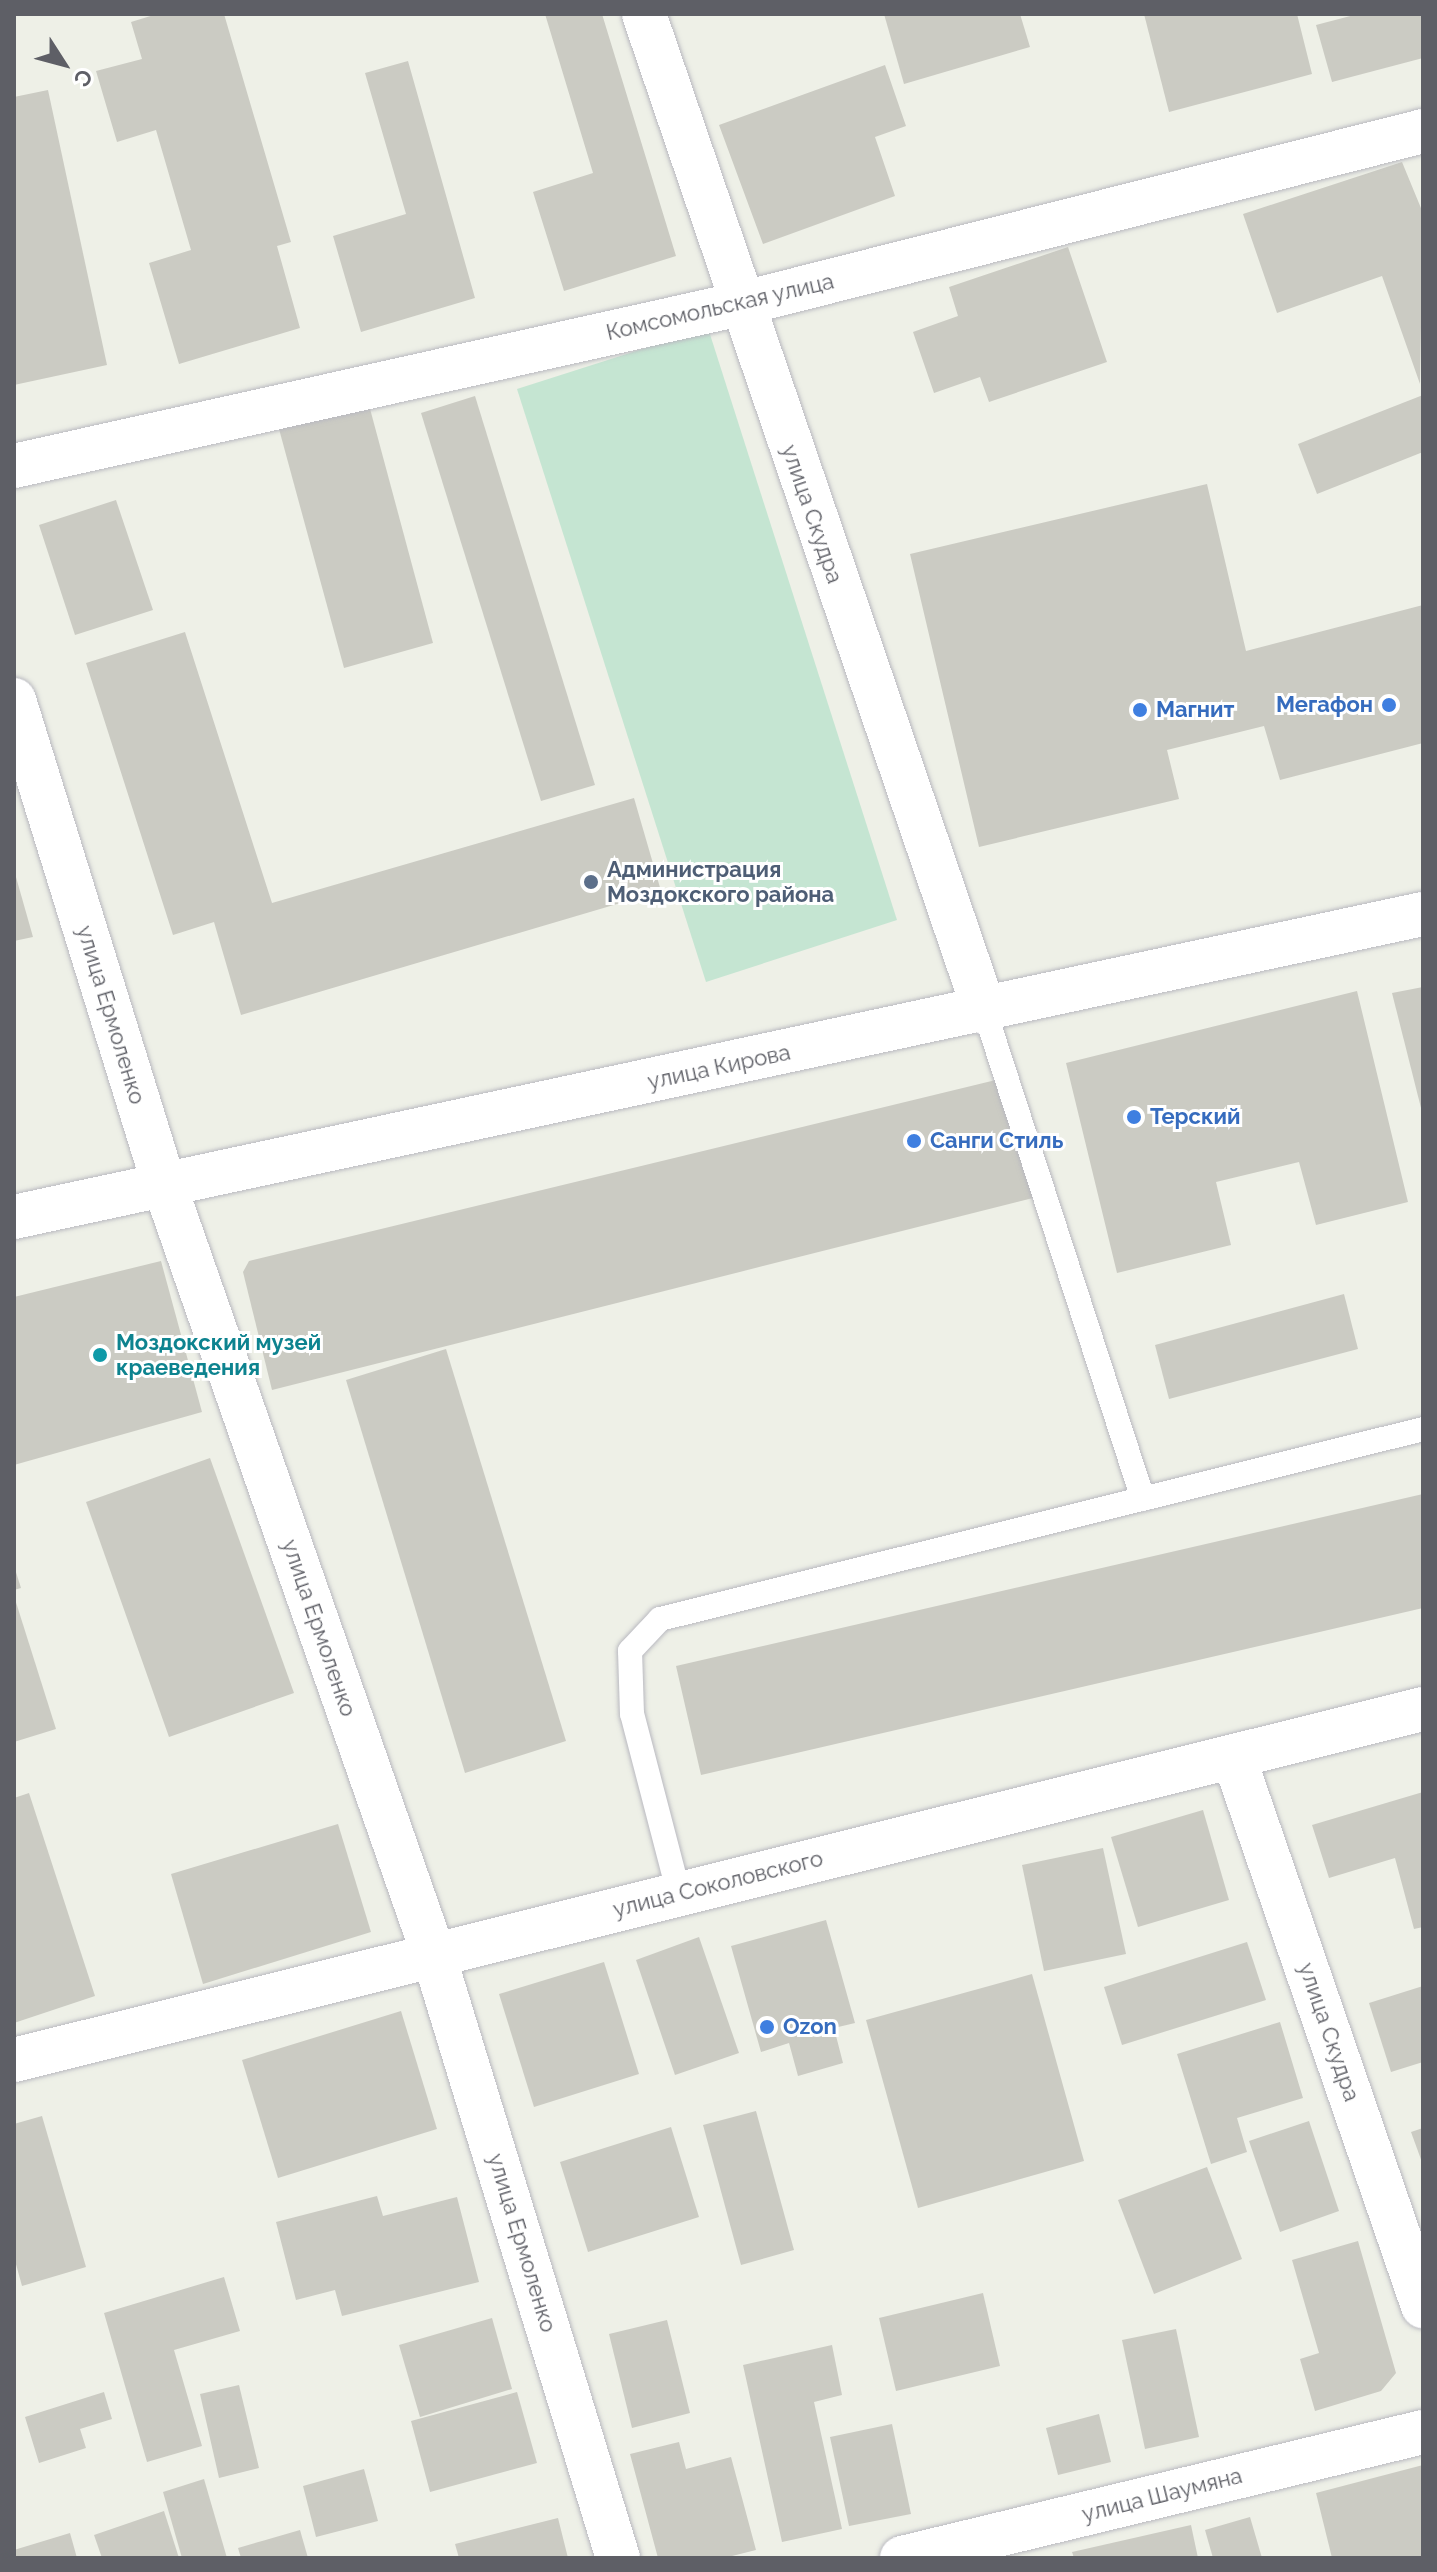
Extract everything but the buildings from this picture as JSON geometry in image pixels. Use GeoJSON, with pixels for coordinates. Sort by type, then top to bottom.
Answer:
{"type":"FeatureCollection","features":[{"type":"Feature","properties":{"kind":"street","name":"улица Скудра"},"geometry":{"type":"LineString","coordinates":[[644,14],[740,304],[985,1012]]}},
{"type":"Feature","properties":{"kind":"street","name":"Комсомольская улица"},"geometry":{"type":"LineString","coordinates":[[14,466],[740,304],[1423,131]]}},
{"type":"Feature","properties":{"kind":"street","name":"улица Ермоленко"},"geometry":{"type":"LineString","coordinates":[[14,700],[163,1181],[433,1953],[618,2558]]}},
{"type":"Feature","properties":{"kind":"street","name":"улица Кирова"},"geometry":{"type":"LineString","coordinates":[[14,1217],[163,1181],[985,1012],[1423,914]]}},
{"type":"Feature","properties":{"kind":"street","name":"улица Соколовского"},"geometry":{"type":"LineString","coordinates":[[14,2060],[433,1953],[1423,1709]]}},
{"type":"Feature","properties":{"kind":"street","name":"улица Скудра"},"geometry":{"type":"LineString","coordinates":[[1234,1758],[1423,2306]]}},
{"type":"Feature","properties":{"kind":"street","name":"улица Шаумяна"},"geometry":{"type":"LineString","coordinates":[[902,2558],[1423,2432]]}},
{"type":"Feature","properties":{"kind":"lane"},"geometry":{"type":"LineString","coordinates":[[985,1012],[1143,1499]]}},
{"type":"Feature","properties":{"kind":"lane"},"geometry":{"type":"LineString","coordinates":[[679,1894],[632,1714],[630,1651],[660,1619],[1423,1429]]}},
{"type":"Feature","properties":{"kind":"green space"},"geometry":{"type":"Polygon","coordinates":[[[708,328],[897,920],[706,982],[517,389],[708,328]]]}},
{"type":"Feature","properties":{"kind":"place","name":"Мегафон"},"geometry":{"type":"Point","coordinates":[1389,705]}},
{"type":"Feature","properties":{"kind":"place","name":"Магнит"},"geometry":{"type":"Point","coordinates":[1140,710]}},
{"type":"Feature","properties":{"kind":"place","name":"Администрация Моздокского района"},"geometry":{"type":"Point","coordinates":[591,882]}},
{"type":"Feature","properties":{"kind":"place","name":"Терский"},"geometry":{"type":"Point","coordinates":[1134,1117]}},
{"type":"Feature","properties":{"kind":"place","name":"Санги Стиль"},"geometry":{"type":"Point","coordinates":[914,1141]}},
{"type":"Feature","properties":{"kind":"place","name":"Моздокский музей краеведения"},"geometry":{"type":"Point","coordinates":[100,1355]}},
{"type":"Feature","properties":{"kind":"place","name":"Ozon"},"geometry":{"type":"Point","coordinates":[767,2027]}}]}
